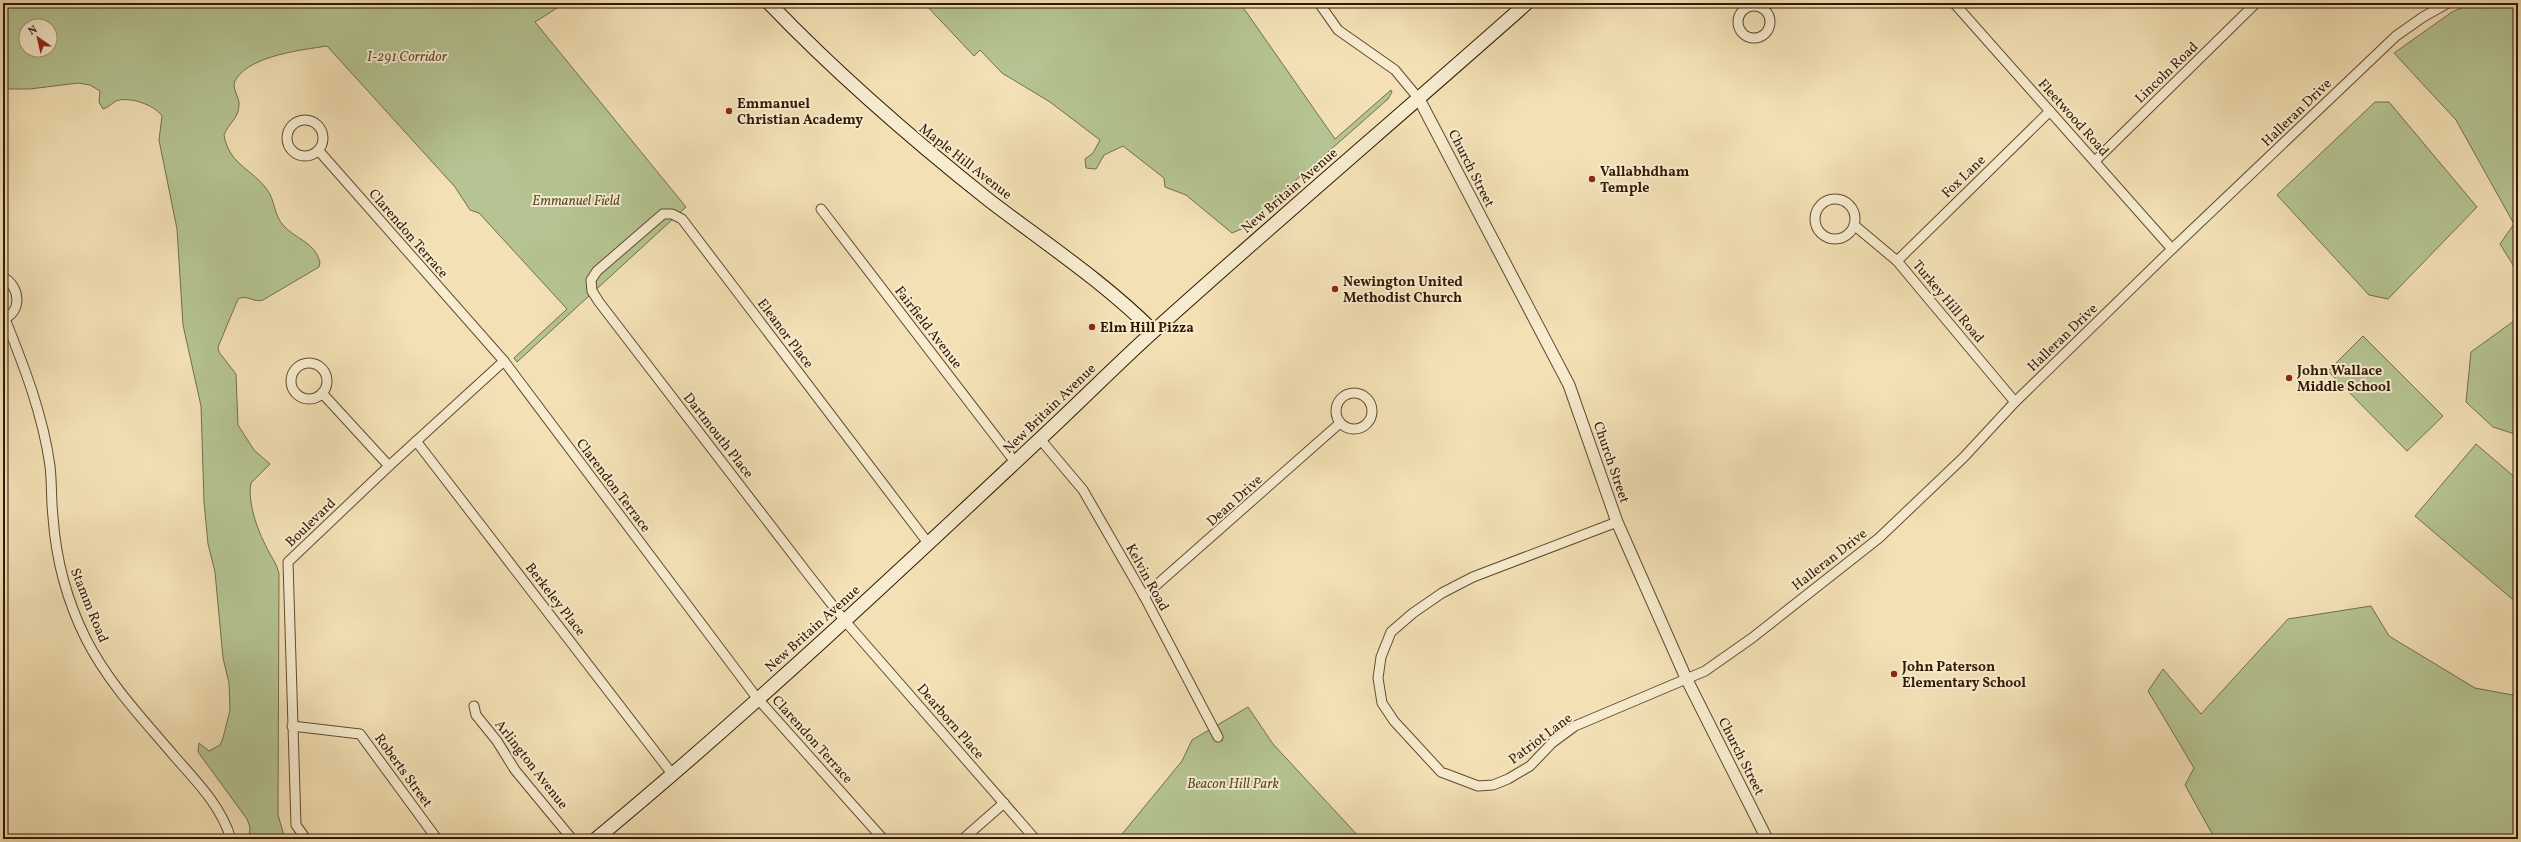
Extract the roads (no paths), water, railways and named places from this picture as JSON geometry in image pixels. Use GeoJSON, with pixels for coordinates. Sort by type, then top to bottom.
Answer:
{"type":"FeatureCollection","features":[{"type":"Feature","properties":{"kind":"main road","name":"Maple Hill Avenue"},"geometry":{"type":"LineString","coordinates":[[769,3],[839,74],[901,130],[1105,288],[1153,331]]}},
{"type":"Feature","properties":{"kind":"main road","name":"New Britain Avenue"},"geometry":{"type":"LineString","coordinates":[[596,839],[673,775],[757,698],[845,621],[1153,331],[1250,244],[1419,99],[1527,3]]}},
{"type":"Feature","properties":{"kind":"street"},"geometry":{"type":"LineString","coordinates":[[1319,3],[1338,30],[1396,70],[1419,99]]}},
{"type":"Feature","properties":{"kind":"street","name":"Fleetwood Road"},"geometry":{"type":"LineString","coordinates":[[1954,3],[2172,249]]}},
{"type":"Feature","properties":{"kind":"street","name":"Lincoln Road"},"geometry":{"type":"LineString","coordinates":[[2095,161],[2256,3]]}},
{"type":"Feature","properties":{"kind":"street","name":"Halleran Drive"},"geometry":{"type":"LineString","coordinates":[[1686,678],[1704,672],[1746,642],[1875,542],[1964,457],[2015,402],[2172,249],[2396,36],[2423,17],[2448,3]]}},
{"type":"Feature","properties":{"kind":"street","name":"Church Street"},"geometry":{"type":"LineString","coordinates":[[1419,99],[1569,385],[1617,522],[1686,678],[1767,839]]}},
{"type":"Feature","properties":{"kind":"street","name":"Fox Lane"},"geometry":{"type":"LineString","coordinates":[[1897,260],[2050,111]]}},
{"type":"Feature","properties":{"kind":"street"},"geometry":{"type":"LineString","coordinates":[[306,120],[317,124],[323,134],[324,140],[319,151],[308,157],[296,155],[288,146],[286,140],[290,128],[300,121],[306,120]]}},
{"type":"Feature","properties":{"kind":"street","name":"Clarendon Terrace"},"geometry":{"type":"LineString","coordinates":[[319,151],[504,361],[757,698],[883,839]]}},
{"type":"Feature","properties":{"kind":"street"},"geometry":{"type":"LineString","coordinates":[[1832,200],[1839,200],[1850,207],[1855,218],[1854,225],[1851,231],[1840,238],[1828,238],[1818,230],[1815,217],[1821,206],[1832,200]]}},
{"type":"Feature","properties":{"kind":"street","name":"Fairfield Avenue"},"geometry":{"type":"LineString","coordinates":[[821,210],[1015,462]]}},
{"type":"Feature","properties":{"kind":"street","name":"Eleanor Place"},"geometry":{"type":"LineString","coordinates":[[604,264],[663,214],[672,214],[682,219],[928,543]]}},
{"type":"Feature","properties":{"kind":"street","name":"Turkey Hill Road"},"geometry":{"type":"LineString","coordinates":[[1854,225],[1897,260],[2015,402]]}},
{"type":"Feature","properties":{"kind":"street","name":"Dartmouth Place"},"geometry":{"type":"LineString","coordinates":[[604,264],[591,280],[592,291],[599,302],[845,621]]}},
{"type":"Feature","properties":{"kind":"street","name":"Stamm Road"},"geometry":{"type":"LineString","coordinates":[[3,277],[15,288],[17,296],[14,309],[4,319],[26,371],[41,422],[50,466],[53,518],[60,569],[84,634],[112,683],[212,799],[227,828],[230,839]]}},
{"type":"Feature","properties":{"kind":"street","name":"Boulevard"},"geometry":{"type":"LineString","coordinates":[[306,839],[296,825],[288,562],[389,466],[504,361]]}},
{"type":"Feature","properties":{"kind":"street"},"geometry":{"type":"LineString","coordinates":[[1357,392],[1367,398],[1371,403],[1372,415],[1366,425],[1354,429],[1340,423],[1336,410],[1340,398],[1357,392]]}},
{"type":"Feature","properties":{"kind":"street"},"geometry":{"type":"LineString","coordinates":[[322,393],[389,466]]}},
{"type":"Feature","properties":{"kind":"street","name":"Dean Drive"},"geometry":{"type":"LineString","coordinates":[[1144,596],[1340,423]]}},
{"type":"Feature","properties":{"kind":"street","name":"Kelvin Road"},"geometry":{"type":"LineString","coordinates":[[1040,439],[1083,490],[1144,596],[1218,737]]}},
{"type":"Feature","properties":{"kind":"street","name":"Berkeley Place"},"geometry":{"type":"LineString","coordinates":[[416,441],[673,775]]}},
{"type":"Feature","properties":{"kind":"street","name":"Patriot Lane"},"geometry":{"type":"LineString","coordinates":[[1617,522],[1473,577],[1442,593],[1413,613],[1391,632],[1381,657],[1378,678],[1382,703],[1394,721],[1441,772],[1478,786],[1498,783],[1530,766],[1552,744],[1574,726],[1686,678]]}},
{"type":"Feature","properties":{"kind":"street","name":"Dearborn Place"},"geometry":{"type":"LineString","coordinates":[[845,621],[1035,839]]}},
{"type":"Feature","properties":{"kind":"street","name":"Arlington Avenue"},"geometry":{"type":"LineString","coordinates":[[474,706],[477,716],[497,741],[515,770],[572,839]]}},
{"type":"Feature","properties":{"kind":"street","name":"Roberts Street"},"geometry":{"type":"LineString","coordinates":[[292,726],[360,734],[437,839]]}},
{"type":"Feature","properties":{"kind":"street"},"geometry":{"type":"LineString","coordinates":[[963,839],[1004,803]]}},
{"type":"Feature","properties":{"kind":"place","name":"Emmanuel Christian Academy"},"geometry":{"type":"Point","coordinates":[729,111]}},
{"type":"Feature","properties":{"kind":"place","name":"Vallabhdham Temple"},"geometry":{"type":"Point","coordinates":[1592,179]}},
{"type":"Feature","properties":{"kind":"place","name":"Newington United Methodist Church"},"geometry":{"type":"Point","coordinates":[1335,289]}},
{"type":"Feature","properties":{"kind":"place","name":"Elm Hill Pizza"},"geometry":{"type":"Point","coordinates":[1092,327]}},
{"type":"Feature","properties":{"kind":"place","name":"John Wallace Middle School"},"geometry":{"type":"Point","coordinates":[2289,378]}},
{"type":"Feature","properties":{"kind":"place","name":"John Paterson Elementary School"},"geometry":{"type":"Point","coordinates":[1894,674]}},
{"type":"Feature","properties":{"kind":"park label","name":"I-291 Corridor"},"geometry":{"type":"Point","coordinates":[407,56]}},
{"type":"Feature","properties":{"kind":"park label","name":"Emmanuel Field"},"geometry":{"type":"Point","coordinates":[576,200]}},
{"type":"Feature","properties":{"kind":"park label","name":"Beacon Hill Park"},"geometry":{"type":"Point","coordinates":[1233,783]}}]}
